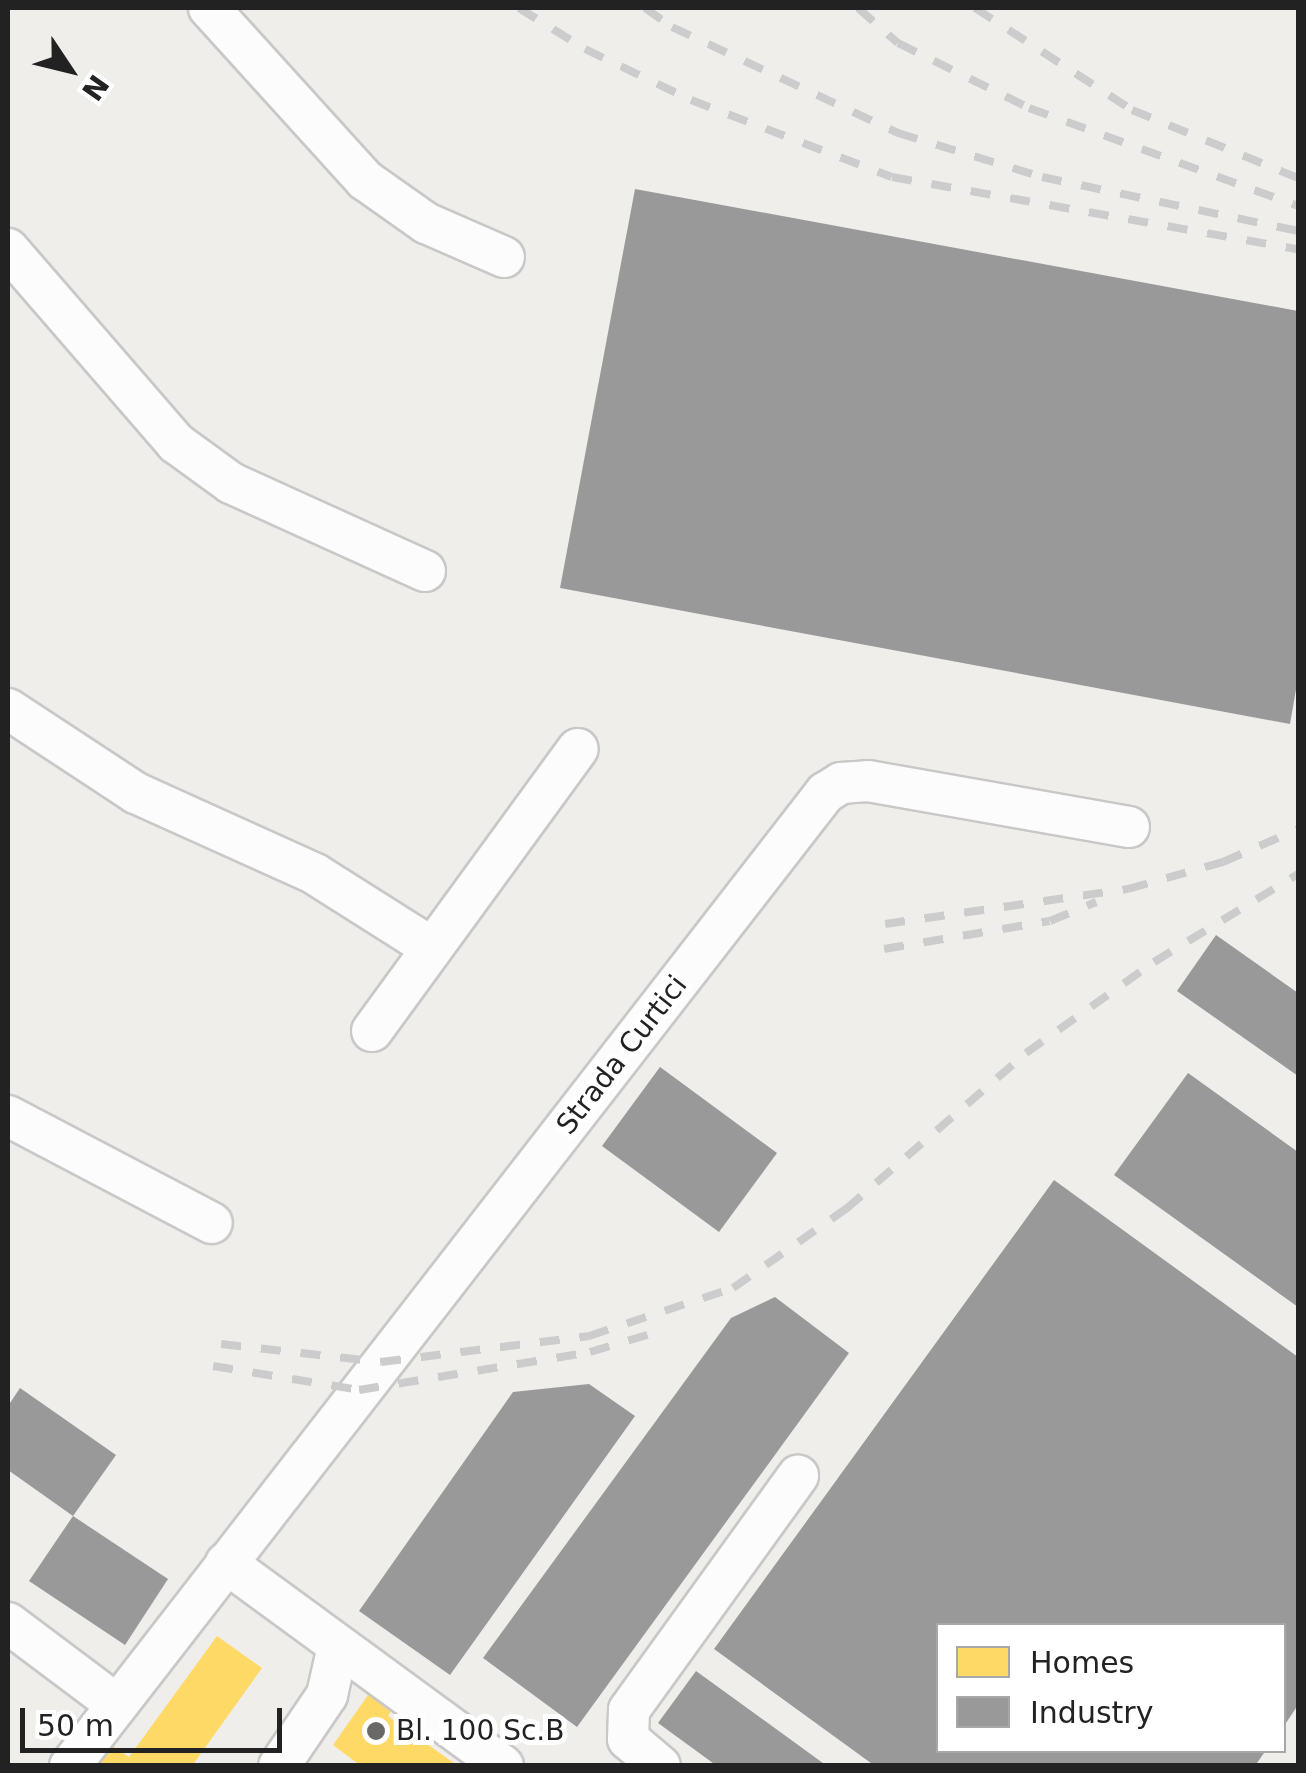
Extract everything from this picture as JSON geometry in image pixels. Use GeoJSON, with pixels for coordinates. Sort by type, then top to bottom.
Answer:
{"type":"FeatureCollection","features":[{"type":"Feature","properties":{"kind":"street"},"geometry":{"type":"LineString","coordinates":[[210,8],[365,180],[426,223],[504,258]]}},
{"type":"Feature","properties":{"kind":"street"},"geometry":{"type":"LineString","coordinates":[[8,249],[176,443],[231,483],[425,571]]}},
{"type":"Feature","properties":{"kind":"street"},"geometry":{"type":"LineString","coordinates":[[8,709],[136,793],[315,874],[432,948]]}},
{"type":"Feature","properties":{"kind":"street"},"geometry":{"type":"LineString","coordinates":[[372,1030],[578,749]]}},
{"type":"Feature","properties":{"kind":"street","name":"Strada Curtici"},"geometry":{"type":"LineString","coordinates":[[70,1766],[825,793],[841,783],[868,780],[1129,827]]}},
{"type":"Feature","properties":{"kind":"street"},"geometry":{"type":"LineString","coordinates":[[8,1116],[212,1223]]}},
{"type":"Feature","properties":{"kind":"street"},"geometry":{"type":"LineString","coordinates":[[660,1766],[628,1740],[629,1710],[798,1476]]}},
{"type":"Feature","properties":{"kind":"street"},"geometry":{"type":"LineString","coordinates":[[226,1563],[503,1766]]}},
{"type":"Feature","properties":{"kind":"street"},"geometry":{"type":"LineString","coordinates":[[8,1623],[116,1704]]}},
{"type":"Feature","properties":{"kind":"street"},"geometry":{"type":"LineString","coordinates":[[289,1762],[327,1694],[338,1646]]}},
{"type":"Feature","properties":{"kind":"building: Homes"},"geometry":{"type":"Polygon","coordinates":[[[217,1636],[262,1668],[192,1766],[94,1766],[110,1744],[129,1757],[217,1636]]]}},
{"type":"Feature","properties":{"kind":"building: Homes","name":"Bl. 100 Sc.B"},"geometry":{"type":"Polygon","coordinates":[[[375,1685],[398,1701],[388,1716],[458,1766],[361,1766],[333,1745],[375,1685]]]}},
{"type":"Feature","properties":{"kind":"building: Industry"},"geometry":{"type":"Polygon","coordinates":[[[635,189],[1298,311],[1298,678],[1290,724],[560,588],[635,189]]]}},
{"type":"Feature","properties":{"kind":"building: Industry"},"geometry":{"type":"Polygon","coordinates":[[[1216,935],[1298,993],[1298,1076],[1177,991],[1216,935]]]}},
{"type":"Feature","properties":{"kind":"building: Industry"},"geometry":{"type":"Polygon","coordinates":[[[660,1067],[777,1153],[719,1232],[602,1146],[660,1067]]]}},
{"type":"Feature","properties":{"kind":"building: Industry"},"geometry":{"type":"Polygon","coordinates":[[[1188,1073],[1298,1152],[1298,1307],[1114,1175],[1188,1073]]]}},
{"type":"Feature","properties":{"kind":"building: Industry"},"geometry":{"type":"Polygon","coordinates":[[[1054,1180],[1298,1357],[1298,1705],[1286,1723],[1286,1623],[936,1623],[936,1753],[1264,1753],[1255,1766],[875,1766],[714,1649],[1054,1180]]]}},
{"type":"Feature","properties":{"kind":"building: Industry"},"geometry":{"type":"Polygon","coordinates":[[[775,1297],[849,1353],[577,1727],[483,1658],[731,1318],[775,1297]]]}},
{"type":"Feature","properties":{"kind":"building: Industry"},"geometry":{"type":"Polygon","coordinates":[[[589,1384],[635,1416],[450,1675],[359,1611],[513,1392],[589,1384]]]}},
{"type":"Feature","properties":{"kind":"building: Industry"},"geometry":{"type":"Polygon","coordinates":[[[20,1388],[116,1455],[73,1516],[8,1470],[8,1406],[20,1388]]]}},
{"type":"Feature","properties":{"kind":"building: Industry"},"geometry":{"type":"Polygon","coordinates":[[[73,1516],[168,1579],[125,1645],[29,1581],[73,1516]]]}},
{"type":"Feature","properties":{"kind":"building: Industry"},"geometry":{"type":"Polygon","coordinates":[[[696,1671],[827,1766],[717,1766],[658,1723],[696,1671]]]}},
{"type":"Feature","properties":{"kind":"railway"},"geometry":{"type":"LineString","coordinates":[[519,8],[585,49],[691,100],[892,177],[1298,249]]}},
{"type":"Feature","properties":{"kind":"railway"},"geometry":{"type":"LineString","coordinates":[[645,8],[672,27],[898,133],[1042,177],[1298,231]]}},
{"type":"Feature","properties":{"kind":"railway"},"geometry":{"type":"LineString","coordinates":[[858,8],[898,43],[1029,108],[1298,206]]}},
{"type":"Feature","properties":{"kind":"railway"},"geometry":{"type":"LineString","coordinates":[[975,8],[1132,110],[1298,178]]}},
{"type":"Feature","properties":{"kind":"railway"},"geometry":{"type":"LineString","coordinates":[[885,924],[1128,889],[1223,862],[1298,829]]}},
{"type":"Feature","properties":{"kind":"railway"},"geometry":{"type":"LineString","coordinates":[[221,1344],[381,1362],[589,1336],[733,1288],[846,1209],[1026,1053],[1154,962],[1298,874]]}},
{"type":"Feature","properties":{"kind":"railway"},"geometry":{"type":"LineString","coordinates":[[884,949],[1050,921],[1096,902]]}},
{"type":"Feature","properties":{"kind":"railway"},"geometry":{"type":"LineString","coordinates":[[213,1366],[359,1390],[590,1352],[664,1330]]}},
{"type":"Feature","properties":{"kind":"place","name":"Bl. 100 Sc.B"},"geometry":{"type":"Point","coordinates":[376,1731]}}]}
